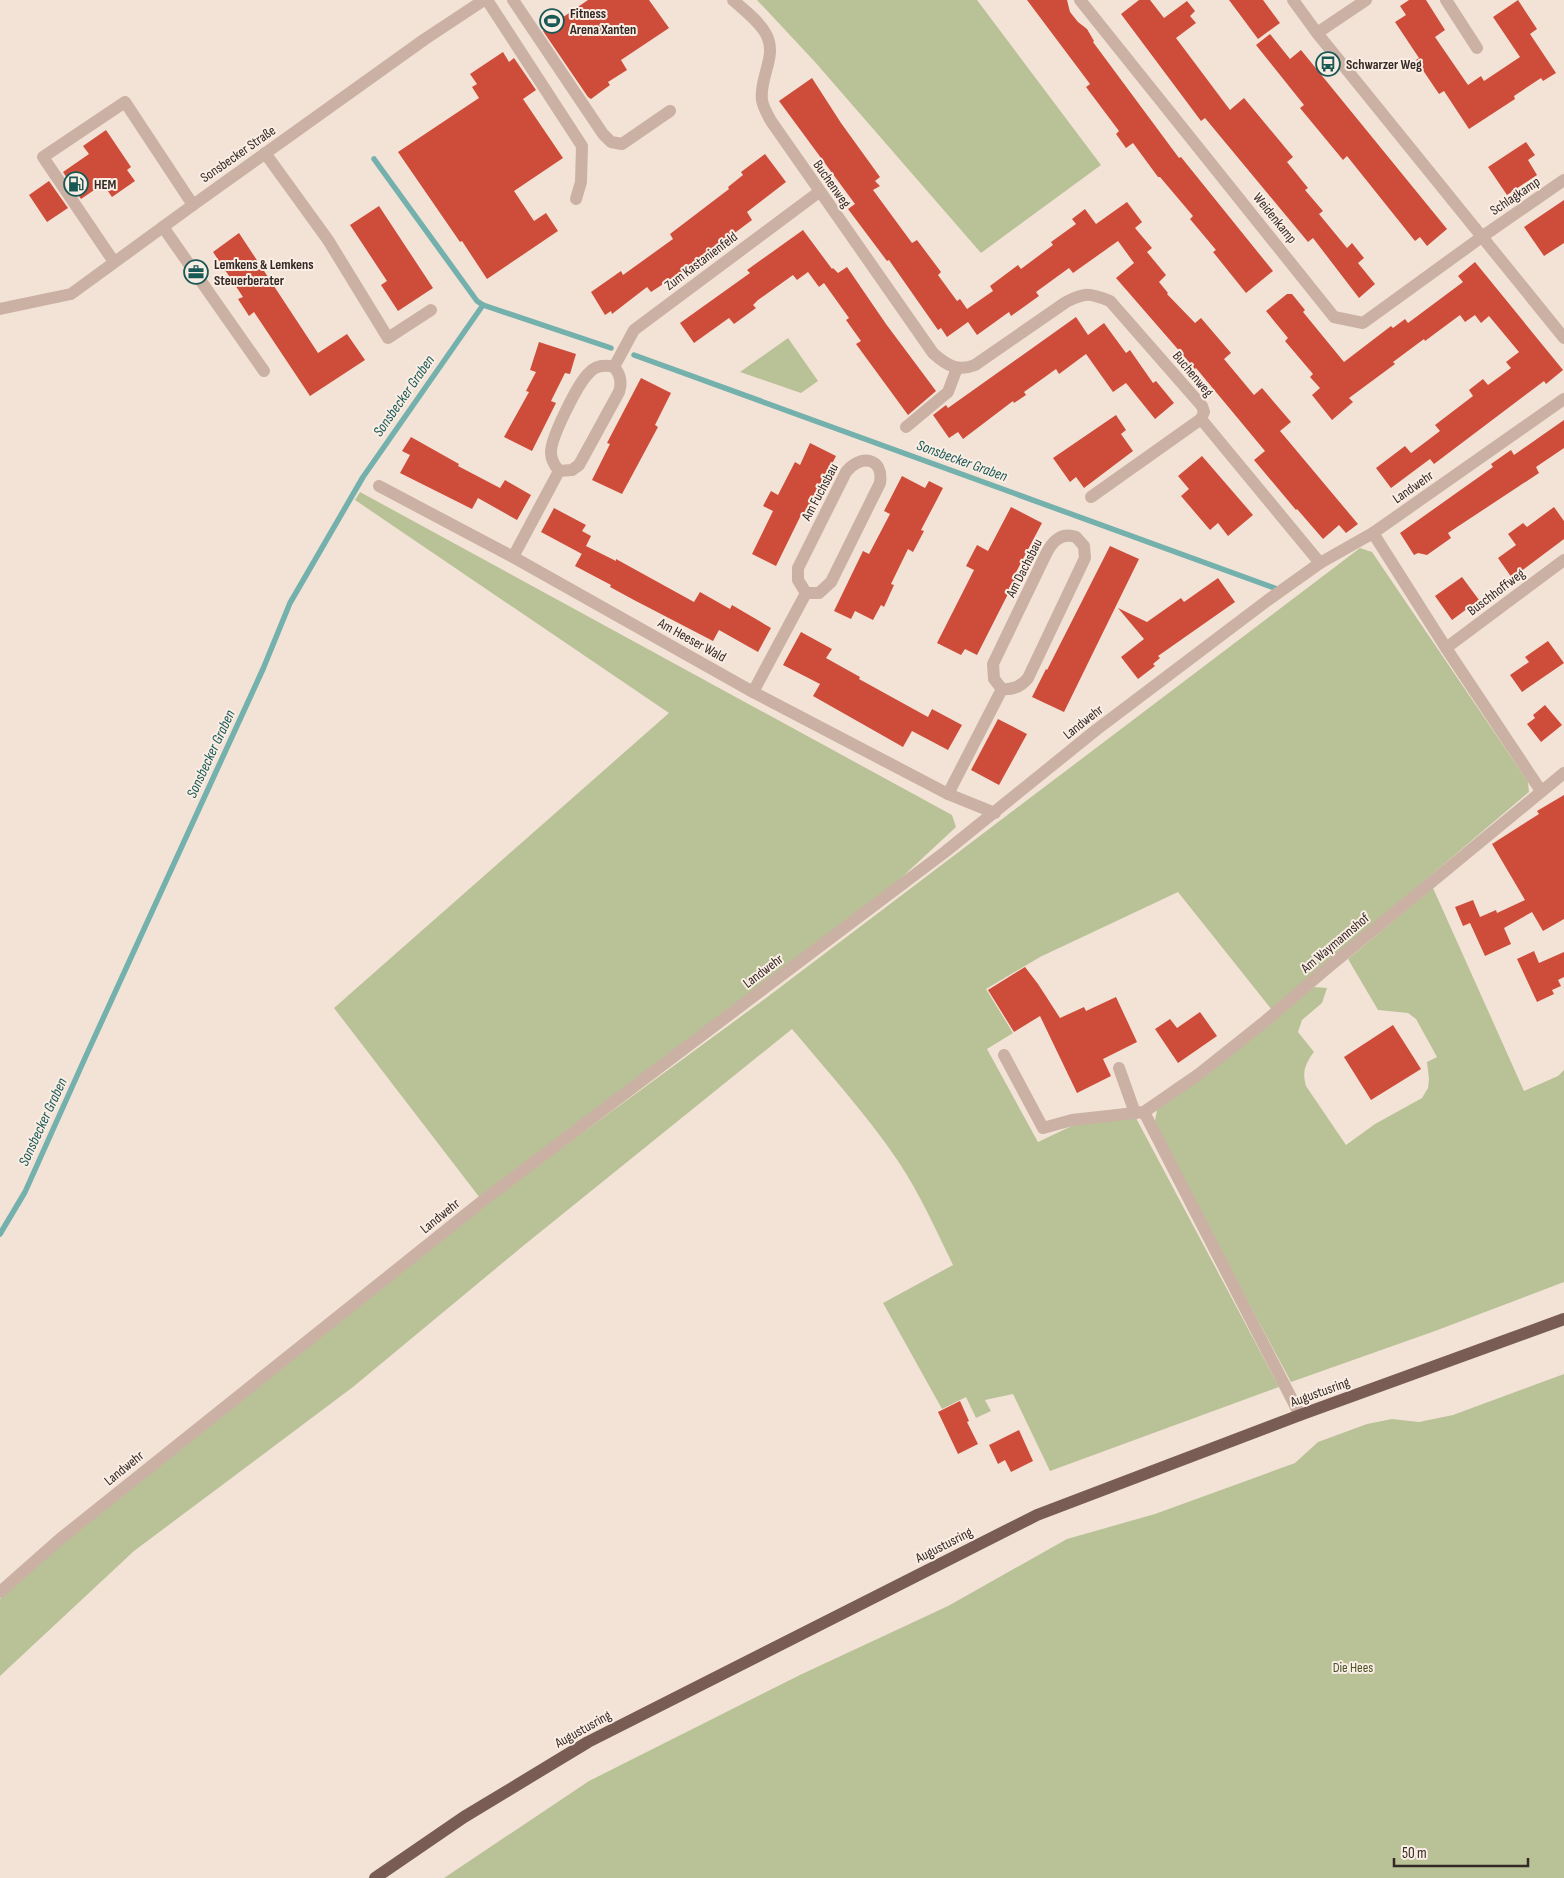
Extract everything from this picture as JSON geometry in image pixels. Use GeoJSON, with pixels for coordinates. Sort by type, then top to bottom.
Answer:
{"type":"FeatureCollection","features":[{"type":"Feature","properties":{"kind":"main road","name":"Augustusring"},"geometry":{"type":"LineString","coordinates":[[375,1878],[464,1817],[588,1742],[1037,1515],[1300,1415],[1564,1319]]}},
{"type":"Feature","properties":{"kind":"street","name":"Sonsbecker Straße"},"geometry":{"type":"LineString","coordinates":[[0,309],[71,294],[425,39],[485,0]]}},
{"type":"Feature","properties":{"kind":"street"},"geometry":{"type":"LineString","coordinates":[[485,0],[582,146],[581,182],[576,199]]}},
{"type":"Feature","properties":{"kind":"street"},"geometry":{"type":"LineString","coordinates":[[513,0],[602,134],[611,142],[622,144],[670,111]]}},
{"type":"Feature","properties":{"kind":"street","name":"Buchenweg"},"geometry":{"type":"LineString","coordinates":[[733,0],[751,16],[767,35],[770,52],[762,90],[764,108],[771,121],[819,192],[933,352],[942,361],[957,368],[976,365],[1066,302],[1081,294],[1096,296],[1110,301],[1202,406],[1204,412],[1201,419],[1091,498]]}},
{"type":"Feature","properties":{"kind":"street","name":"Weidenkamp"},"geometry":{"type":"LineString","coordinates":[[1080,0],[1334,317],[1363,323],[1483,236]]}},
{"type":"Feature","properties":{"kind":"street"},"geometry":{"type":"LineString","coordinates":[[1293,0],[1317,33],[1564,338]]}},
{"type":"Feature","properties":{"kind":"street"},"geometry":{"type":"LineString","coordinates":[[1317,33],[1366,0]]}},
{"type":"Feature","properties":{"kind":"street"},"geometry":{"type":"LineString","coordinates":[[1446,0],[1477,48]]}},
{"type":"Feature","properties":{"kind":"street"},"geometry":{"type":"LineString","coordinates":[[114,262],[43,157],[125,102],[193,205]]}},
{"type":"Feature","properties":{"kind":"street"},"geometry":{"type":"LineString","coordinates":[[265,153],[328,240],[388,338],[431,310]]}},
{"type":"Feature","properties":{"kind":"street","name":"Schlagkamp"},"geometry":{"type":"LineString","coordinates":[[1483,236],[1564,180]]}},
{"type":"Feature","properties":{"kind":"street","name":"Zum Kastanienfeld"},"geometry":{"type":"LineString","coordinates":[[614,367],[634,330],[819,192]]}},
{"type":"Feature","properties":{"kind":"street"},"geometry":{"type":"LineString","coordinates":[[163,226],[264,371]]}},
{"type":"Feature","properties":{"kind":"street"},"geometry":{"type":"LineString","coordinates":[[602,366],[614,367],[620,376],[621,386],[619,392],[579,465],[572,470],[559,471],[552,460],[552,447],[556,433],[581,384],[589,372],[602,366]]}},
{"type":"Feature","properties":{"kind":"street"},"geometry":{"type":"LineString","coordinates":[[906,427],[948,392],[957,368]]}},
{"type":"Feature","properties":{"kind":"street","name":"Landwehr"},"geometry":{"type":"LineString","coordinates":[[0,1592],[60,1539],[485,1199],[937,858],[1096,730],[1320,563],[1373,533],[1564,399]]}},
{"type":"Feature","properties":{"kind":"street","name":"Buchenweg"},"geometry":{"type":"LineString","coordinates":[[1201,419],[1320,563]]}},
{"type":"Feature","properties":{"kind":"street","name":"Am Fuchsbau"},"geometry":{"type":"LineString","coordinates":[[867,460],[872,462],[879,469],[880,483],[832,582],[819,593],[806,594],[798,580],[798,568],[846,472],[855,462],[867,460]]}},
{"type":"Feature","properties":{"kind":"street"},"geometry":{"type":"LineString","coordinates":[[514,557],[559,471]]}},
{"type":"Feature","properties":{"kind":"street","name":"Am Heeser Wald"},"geometry":{"type":"LineString","coordinates":[[378,486],[514,557],[753,692],[948,794],[995,813]]}},
{"type":"Feature","properties":{"kind":"street"},"geometry":{"type":"LineString","coordinates":[[1373,533],[1446,648],[1541,791]]}},
{"type":"Feature","properties":{"kind":"street","name":"Am Dachsbau"},"geometry":{"type":"LineString","coordinates":[[1066,536],[1076,537],[1084,546],[1085,558],[1028,678],[1019,686],[1010,690],[1002,689],[994,679],[993,664],[1050,545],[1055,540],[1066,536]]}},
{"type":"Feature","properties":{"kind":"street","name":"Buschhoffweg"},"geometry":{"type":"LineString","coordinates":[[1446,648],[1564,560]]}},
{"type":"Feature","properties":{"kind":"street"},"geometry":{"type":"LineString","coordinates":[[753,692],[806,594]]}},
{"type":"Feature","properties":{"kind":"street"},"geometry":{"type":"LineString","coordinates":[[948,794],[1002,689]]}},
{"type":"Feature","properties":{"kind":"street","name":"Am Waymannshof"},"geometry":{"type":"LineString","coordinates":[[1139,1113],[1199,1074],[1263,1023],[1564,773]]}},
{"type":"Feature","properties":{"kind":"street"},"geometry":{"type":"LineString","coordinates":[[1004,1055],[1043,1128],[1072,1120],[1139,1113]]}},
{"type":"Feature","properties":{"kind":"street"},"geometry":{"type":"LineString","coordinates":[[1119,1068],[1139,1113],[1300,1415]]}},
{"type":"Feature","properties":{"kind":"green space"},"geometry":{"type":"Polygon","coordinates":[[[757,0],[977,0],[1101,165],[981,253],[815,62],[757,0]]]}},
{"type":"Feature","properties":{"kind":"green space"},"geometry":{"type":"Polygon","coordinates":[[[788,338],[818,381],[801,393],[740,372],[788,338]]]}},
{"type":"Feature","properties":{"kind":"green space"},"geometry":{"type":"Polygon","coordinates":[[[360,492],[952,815],[956,827],[899,880],[480,1198],[334,1008],[669,713],[355,500],[360,492]]]}},
{"type":"Feature","properties":{"kind":"green space"},"geometry":{"type":"Polygon","coordinates":[[[1360,548],[1372,552],[1528,782],[1529,792],[1272,1010],[1178,892],[1040,957],[986,989],[1013,1033],[987,1049],[1038,1142],[1076,1124],[1136,1118],[1279,1387],[1050,1471],[1013,1394],[985,1400],[991,1411],[976,1418],[966,1397],[942,1409],[883,1303],[953,1265],[921,1199],[898,1161],[860,1110],[792,1029],[523,1246],[353,1387],[134,1551],[0,1676],[0,1599],[67,1539],[491,1200],[766,998],[1360,548]]]}},
{"type":"Feature","properties":{"kind":"green space"},"geometry":{"type":"Polygon","coordinates":[[[1433,888],[1524,1091],[1558,1076],[1564,1070],[1564,1282],[1435,1331],[1291,1382],[1154,1126],[1157,1110],[1314,987],[1327,988],[1322,1003],[1302,1020],[1298,1032],[1314,1052],[1305,1068],[1306,1086],[1346,1145],[1375,1124],[1422,1098],[1428,1088],[1427,1062],[1437,1057],[1416,1019],[1408,1013],[1378,1010],[1348,959],[1433,888]]]}},
{"type":"Feature","properties":{"kind":"green space","name":"Die Hees"},"geometry":{"type":"Polygon","coordinates":[[[1564,1374],[1564,1878],[444,1878],[589,1781],[802,1674],[948,1606],[1067,1539],[1155,1514],[1295,1463],[1318,1442],[1367,1424],[1392,1419],[1419,1422],[1453,1415],[1564,1374]]]}},
{"type":"Feature","properties":{"kind":"building"},"geometry":{"type":"Polygon","coordinates":[[[588,0],[649,0],[669,28],[621,60],[627,70],[608,82],[610,85],[591,99],[543,31],[588,0]]]}},
{"type":"Feature","properties":{"kind":"building"},"geometry":{"type":"Polygon","coordinates":[[[1027,0],[1067,0],[1070,12],[1087,29],[1093,42],[1179,158],[1181,157],[1273,271],[1246,293],[1213,252],[1216,250],[1190,219],[1193,216],[1158,177],[1133,143],[1126,148],[1116,134],[1119,131],[1086,87],[1090,84],[1027,0]]]}},
{"type":"Feature","properties":{"kind":"building"},"geometry":{"type":"Polygon","coordinates":[[[1139,0],[1150,0],[1164,18],[1187,1],[1195,11],[1190,16],[1196,23],[1176,38],[1230,110],[1244,98],[1293,157],[1287,162],[1308,188],[1305,190],[1323,211],[1319,214],[1347,248],[1352,243],[1364,258],[1358,263],[1375,284],[1359,298],[1313,238],[1308,242],[1205,118],[1201,121],[1121,14],[1139,0]]]}},
{"type":"Feature","properties":{"kind":"building"},"geometry":{"type":"Polygon","coordinates":[[[1229,0],[1263,0],[1280,23],[1258,39],[1229,0]]]}},
{"type":"Feature","properties":{"kind":"building"},"geometry":{"type":"Polygon","coordinates":[[[1409,0],[1426,0],[1445,30],[1435,37],[1468,85],[1481,76],[1484,81],[1520,57],[1493,17],[1518,0],[1537,29],[1530,34],[1556,73],[1543,81],[1541,78],[1514,96],[1515,99],[1469,129],[1444,91],[1439,94],[1416,60],[1419,58],[1395,22],[1406,15],[1400,6],[1409,0]]]}},
{"type":"Feature","properties":{"kind":"building"},"geometry":{"type":"Polygon","coordinates":[[[1270,34],[1290,59],[1301,50],[1447,229],[1427,246],[1420,237],[1415,241],[1347,156],[1343,160],[1300,108],[1304,105],[1256,45],[1270,34]]]}},
{"type":"Feature","properties":{"kind":"building"},"geometry":{"type":"Polygon","coordinates":[[[503,52],[509,62],[514,58],[536,90],[523,99],[563,158],[514,191],[534,221],[546,213],[558,231],[487,279],[398,152],[479,98],[472,87],[477,84],[470,74],[503,52]]]}},
{"type":"Feature","properties":{"kind":"building"},"geometry":{"type":"Polygon","coordinates":[[[812,78],[841,123],[880,177],[875,181],[880,186],[873,190],[912,243],[917,240],[941,272],[938,275],[957,301],[960,299],[967,309],[993,291],[990,286],[1018,265],[1021,269],[1053,245],[1051,242],[1076,224],[1072,219],[1085,209],[1096,224],[1127,202],[1142,222],[1135,228],[1152,248],[1147,252],[1166,275],[1159,282],[1167,294],[1195,323],[1201,318],[1231,353],[1224,359],[1254,395],[1262,388],[1291,422],[1280,431],[1358,524],[1346,533],[1339,525],[1323,539],[1296,510],[1254,460],[1265,451],[1196,368],[1116,278],[1134,263],[1118,241],[1073,273],[1069,268],[1036,292],[1039,296],[1011,316],[1009,312],[977,335],[968,322],[947,337],[941,328],[938,330],[889,260],[887,261],[848,209],[855,204],[779,101],[812,78]]]}},
{"type":"Feature","properties":{"kind":"building"},"geometry":{"type":"Polygon","coordinates":[[[106,130],[131,167],[127,170],[135,181],[112,197],[103,184],[81,199],[63,172],[89,154],[83,146],[106,130]]]}},
{"type":"Feature","properties":{"kind":"building"},"geometry":{"type":"Polygon","coordinates":[[[1526,142],[1535,155],[1528,160],[1537,175],[1507,195],[1488,167],[1526,142]]]}},
{"type":"Feature","properties":{"kind":"building"},"geometry":{"type":"Polygon","coordinates":[[[765,154],[786,182],[747,212],[752,220],[692,265],[651,292],[647,287],[612,314],[611,311],[605,315],[591,292],[621,271],[623,275],[673,239],[670,234],[729,189],[728,187],[743,175],[741,172],[765,154]]]}},
{"type":"Feature","properties":{"kind":"building"},"geometry":{"type":"Polygon","coordinates":[[[49,181],[68,208],[47,222],[29,195],[49,181]]]}},
{"type":"Feature","properties":{"kind":"building"},"geometry":{"type":"Polygon","coordinates":[[[1564,200],[1564,243],[1544,256],[1524,227],[1564,200]]]}},
{"type":"Feature","properties":{"kind":"building"},"geometry":{"type":"Polygon","coordinates":[[[379,206],[433,288],[398,311],[381,285],[387,281],[350,225],[379,206]]]}},
{"type":"Feature","properties":{"kind":"building"},"geometry":{"type":"Polygon","coordinates":[[[803,230],[832,269],[838,273],[847,267],[886,324],[936,391],[908,415],[856,344],[861,341],[846,320],[849,318],[824,283],[819,287],[808,272],[797,280],[793,275],[758,300],[753,305],[756,308],[734,324],[729,318],[694,343],[680,323],[750,273],[747,270],[803,230]]]}},
{"type":"Feature","properties":{"kind":"building"},"geometry":{"type":"Polygon","coordinates":[[[239,233],[318,353],[347,334],[365,360],[310,396],[254,312],[249,316],[238,299],[243,297],[213,252],[239,233]]]}},
{"type":"Feature","properties":{"kind":"building"},"geometry":{"type":"Polygon","coordinates":[[[1475,262],[1563,370],[1546,384],[1544,381],[1434,464],[1430,459],[1391,488],[1376,468],[1405,446],[1411,453],[1440,431],[1435,425],[1473,396],[1469,390],[1483,379],[1488,385],[1511,368],[1506,362],[1519,352],[1489,316],[1481,323],[1475,315],[1465,322],[1460,315],[1393,362],[1395,364],[1349,398],[1353,402],[1332,420],[1312,395],[1320,388],[1310,377],[1313,374],[1285,341],[1288,338],[1266,311],[1287,294],[1292,294],[1305,310],[1303,312],[1344,362],[1391,326],[1393,328],[1405,319],[1408,323],[1463,282],[1458,276],[1475,262]]]}},
{"type":"Feature","properties":{"kind":"building"},"geometry":{"type":"Polygon","coordinates":[[[1076,317],[1088,335],[1104,323],[1126,353],[1130,350],[1153,383],[1156,381],[1174,403],[1155,419],[1126,383],[1113,392],[1086,354],[1059,374],[1056,369],[1024,392],[1026,395],[1014,403],[1013,401],[963,439],[958,432],[949,438],[933,415],[946,405],[948,408],[1076,317]]]}},
{"type":"Feature","properties":{"kind":"building"},"geometry":{"type":"Polygon","coordinates":[[[539,342],[576,354],[570,374],[565,373],[551,401],[556,403],[532,451],[504,437],[529,392],[526,391],[536,372],[530,370],[539,342]]]}},
{"type":"Feature","properties":{"kind":"building"},"geometry":{"type":"Polygon","coordinates":[[[641,378],[671,393],[655,425],[658,427],[622,494],[592,480],[610,444],[607,443],[641,378]]]}},
{"type":"Feature","properties":{"kind":"building"},"geometry":{"type":"Polygon","coordinates":[[[1116,415],[1126,430],[1121,434],[1133,451],[1084,488],[1076,477],[1070,482],[1053,458],[1116,415]]]}},
{"type":"Feature","properties":{"kind":"building"},"geometry":{"type":"Polygon","coordinates":[[[1564,420],[1564,448],[1536,467],[1539,473],[1448,533],[1451,538],[1427,555],[1418,553],[1414,555],[1400,533],[1493,467],[1491,464],[1511,450],[1514,455],[1564,420]]]}},
{"type":"Feature","properties":{"kind":"building"},"geometry":{"type":"Polygon","coordinates":[[[411,437],[459,464],[458,466],[500,488],[505,480],[531,495],[517,520],[478,498],[472,509],[400,473],[410,455],[402,451],[411,437]]]}},
{"type":"Feature","properties":{"kind":"building"},"geometry":{"type":"Polygon","coordinates":[[[810,443],[836,456],[805,516],[801,515],[776,566],[752,554],[773,511],[763,506],[771,491],[778,495],[795,462],[800,465],[810,443]]]}},
{"type":"Feature","properties":{"kind":"building"},"geometry":{"type":"Polygon","coordinates":[[[1202,456],[1253,515],[1228,536],[1218,523],[1210,530],[1181,496],[1189,489],[1178,476],[1202,456]]]}},
{"type":"Feature","properties":{"kind":"building"},"geometry":{"type":"Polygon","coordinates":[[[902,476],[925,488],[929,481],[943,488],[921,530],[924,531],[913,552],[908,549],[891,584],[894,585],[884,607],[881,605],[873,620],[855,611],[851,619],[834,611],[863,551],[869,554],[890,514],[884,511],[902,476]]]}},
{"type":"Feature","properties":{"kind":"building"},"geometry":{"type":"Polygon","coordinates":[[[1011,507],[1042,523],[1014,576],[1018,578],[1011,593],[1009,592],[977,655],[965,649],[961,655],[937,643],[974,570],[966,566],[977,545],[988,551],[1011,507]]]}},
{"type":"Feature","properties":{"kind":"building"},"geometry":{"type":"Polygon","coordinates":[[[1554,507],[1564,521],[1564,539],[1512,578],[1498,558],[1516,545],[1508,534],[1523,523],[1527,527],[1554,507]]]}},
{"type":"Feature","properties":{"kind":"building"},"geometry":{"type":"Polygon","coordinates":[[[554,508],[586,525],[582,531],[591,536],[586,546],[616,561],[616,559],[694,602],[700,592],[730,609],[732,605],[771,628],[758,652],[719,630],[713,641],[610,587],[611,585],[575,566],[582,554],[541,532],[554,508]]]}},
{"type":"Feature","properties":{"kind":"building"},"geometry":{"type":"Polygon","coordinates":[[[1110,546],[1139,559],[1064,712],[1032,697],[1110,546]]]}},
{"type":"Feature","properties":{"kind":"building"},"geometry":{"type":"Polygon","coordinates":[[[1462,577],[1479,600],[1452,620],[1435,596],[1462,577]]]}},
{"type":"Feature","properties":{"kind":"building"},"geometry":{"type":"Polygon","coordinates":[[[1218,578],[1235,602],[1158,656],[1160,658],[1153,664],[1155,666],[1138,679],[1121,657],[1144,639],[1118,608],[1147,622],[1181,598],[1184,602],[1218,578]]]}},
{"type":"Feature","properties":{"kind":"building"},"geometry":{"type":"Polygon","coordinates":[[[801,632],[832,649],[826,658],[860,677],[859,679],[928,717],[932,709],[962,725],[948,750],[912,731],[903,747],[813,696],[820,684],[783,665],[801,632]]]}},
{"type":"Feature","properties":{"kind":"building"},"geometry":{"type":"Polygon","coordinates":[[[1548,641],[1564,663],[1522,692],[1510,675],[1529,662],[1525,657],[1548,641]]]}},
{"type":"Feature","properties":{"kind":"building"},"geometry":{"type":"Polygon","coordinates":[[[1545,705],[1562,725],[1541,742],[1527,724],[1535,718],[1533,715],[1545,705]]]}},
{"type":"Feature","properties":{"kind":"building"},"geometry":{"type":"Polygon","coordinates":[[[998,719],[1027,734],[999,785],[971,770],[998,719]]]}},
{"type":"Feature","properties":{"kind":"building"},"geometry":{"type":"Polygon","coordinates":[[[1564,795],[1564,919],[1543,931],[1532,912],[1504,928],[1511,944],[1485,956],[1470,923],[1463,926],[1455,907],[1473,900],[1480,917],[1496,910],[1497,913],[1525,900],[1492,844],[1539,814],[1537,811],[1564,795]]]}},
{"type":"Feature","properties":{"kind":"building"},"geometry":{"type":"Polygon","coordinates":[[[1534,951],[1539,963],[1564,952],[1564,977],[1558,980],[1561,986],[1552,990],[1554,994],[1537,1002],[1517,959],[1534,951]]]}},
{"type":"Feature","properties":{"kind":"building"},"geometry":{"type":"Polygon","coordinates":[[[1025,967],[1060,1018],[1084,1007],[1086,1011],[1116,997],[1137,1042],[1103,1059],[1111,1076],[1077,1093],[1040,1016],[1014,1032],[988,990],[1025,967]]]}},
{"type":"Feature","properties":{"kind":"building"},"geometry":{"type":"Polygon","coordinates":[[[1200,1012],[1217,1036],[1178,1063],[1155,1029],[1170,1019],[1177,1028],[1200,1012]]]}},
{"type":"Feature","properties":{"kind":"building"},"geometry":{"type":"Polygon","coordinates":[[[1393,1025],[1421,1069],[1371,1100],[1344,1057],[1393,1025]]]}},
{"type":"Feature","properties":{"kind":"building"},"geometry":{"type":"Polygon","coordinates":[[[960,1401],[969,1421],[967,1422],[978,1444],[958,1454],[938,1412],[960,1401]]]}},
{"type":"Feature","properties":{"kind":"building"},"geometry":{"type":"Polygon","coordinates":[[[1019,1430],[1033,1461],[1011,1472],[1005,1460],[998,1464],[989,1445],[1019,1430]]]}},
{"type":"Feature","properties":{"kind":"waterway","name":"Sonsbecker Graben"},"geometry":{"type":"LineString","coordinates":[[374,159],[477,301],[483,305]]}},
{"type":"Feature","properties":{"kind":"waterway","name":"Sonsbecker Graben"},"geometry":{"type":"LineString","coordinates":[[0,1234],[25,1192],[263,669],[290,603],[363,477],[483,305],[611,348]]}},
{"type":"Feature","properties":{"kind":"waterway","name":"Sonsbecker Graben"},"geometry":{"type":"LineString","coordinates":[[634,355],[1280,590]]}},
{"type":"Feature","properties":{"kind":"place","name":"Fitness Arena Xanten"},"geometry":{"type":"Point","coordinates":[552,21]}},
{"type":"Feature","properties":{"kind":"place","name":"Schwarzer Weg"},"geometry":{"type":"Point","coordinates":[1328,64]}},
{"type":"Feature","properties":{"kind":"place","name":"HEM"},"geometry":{"type":"Point","coordinates":[76,184]}},
{"type":"Feature","properties":{"kind":"place","name":"Lemkens & Lemkens Steuerberater"},"geometry":{"type":"Point","coordinates":[196,272]}}]}
